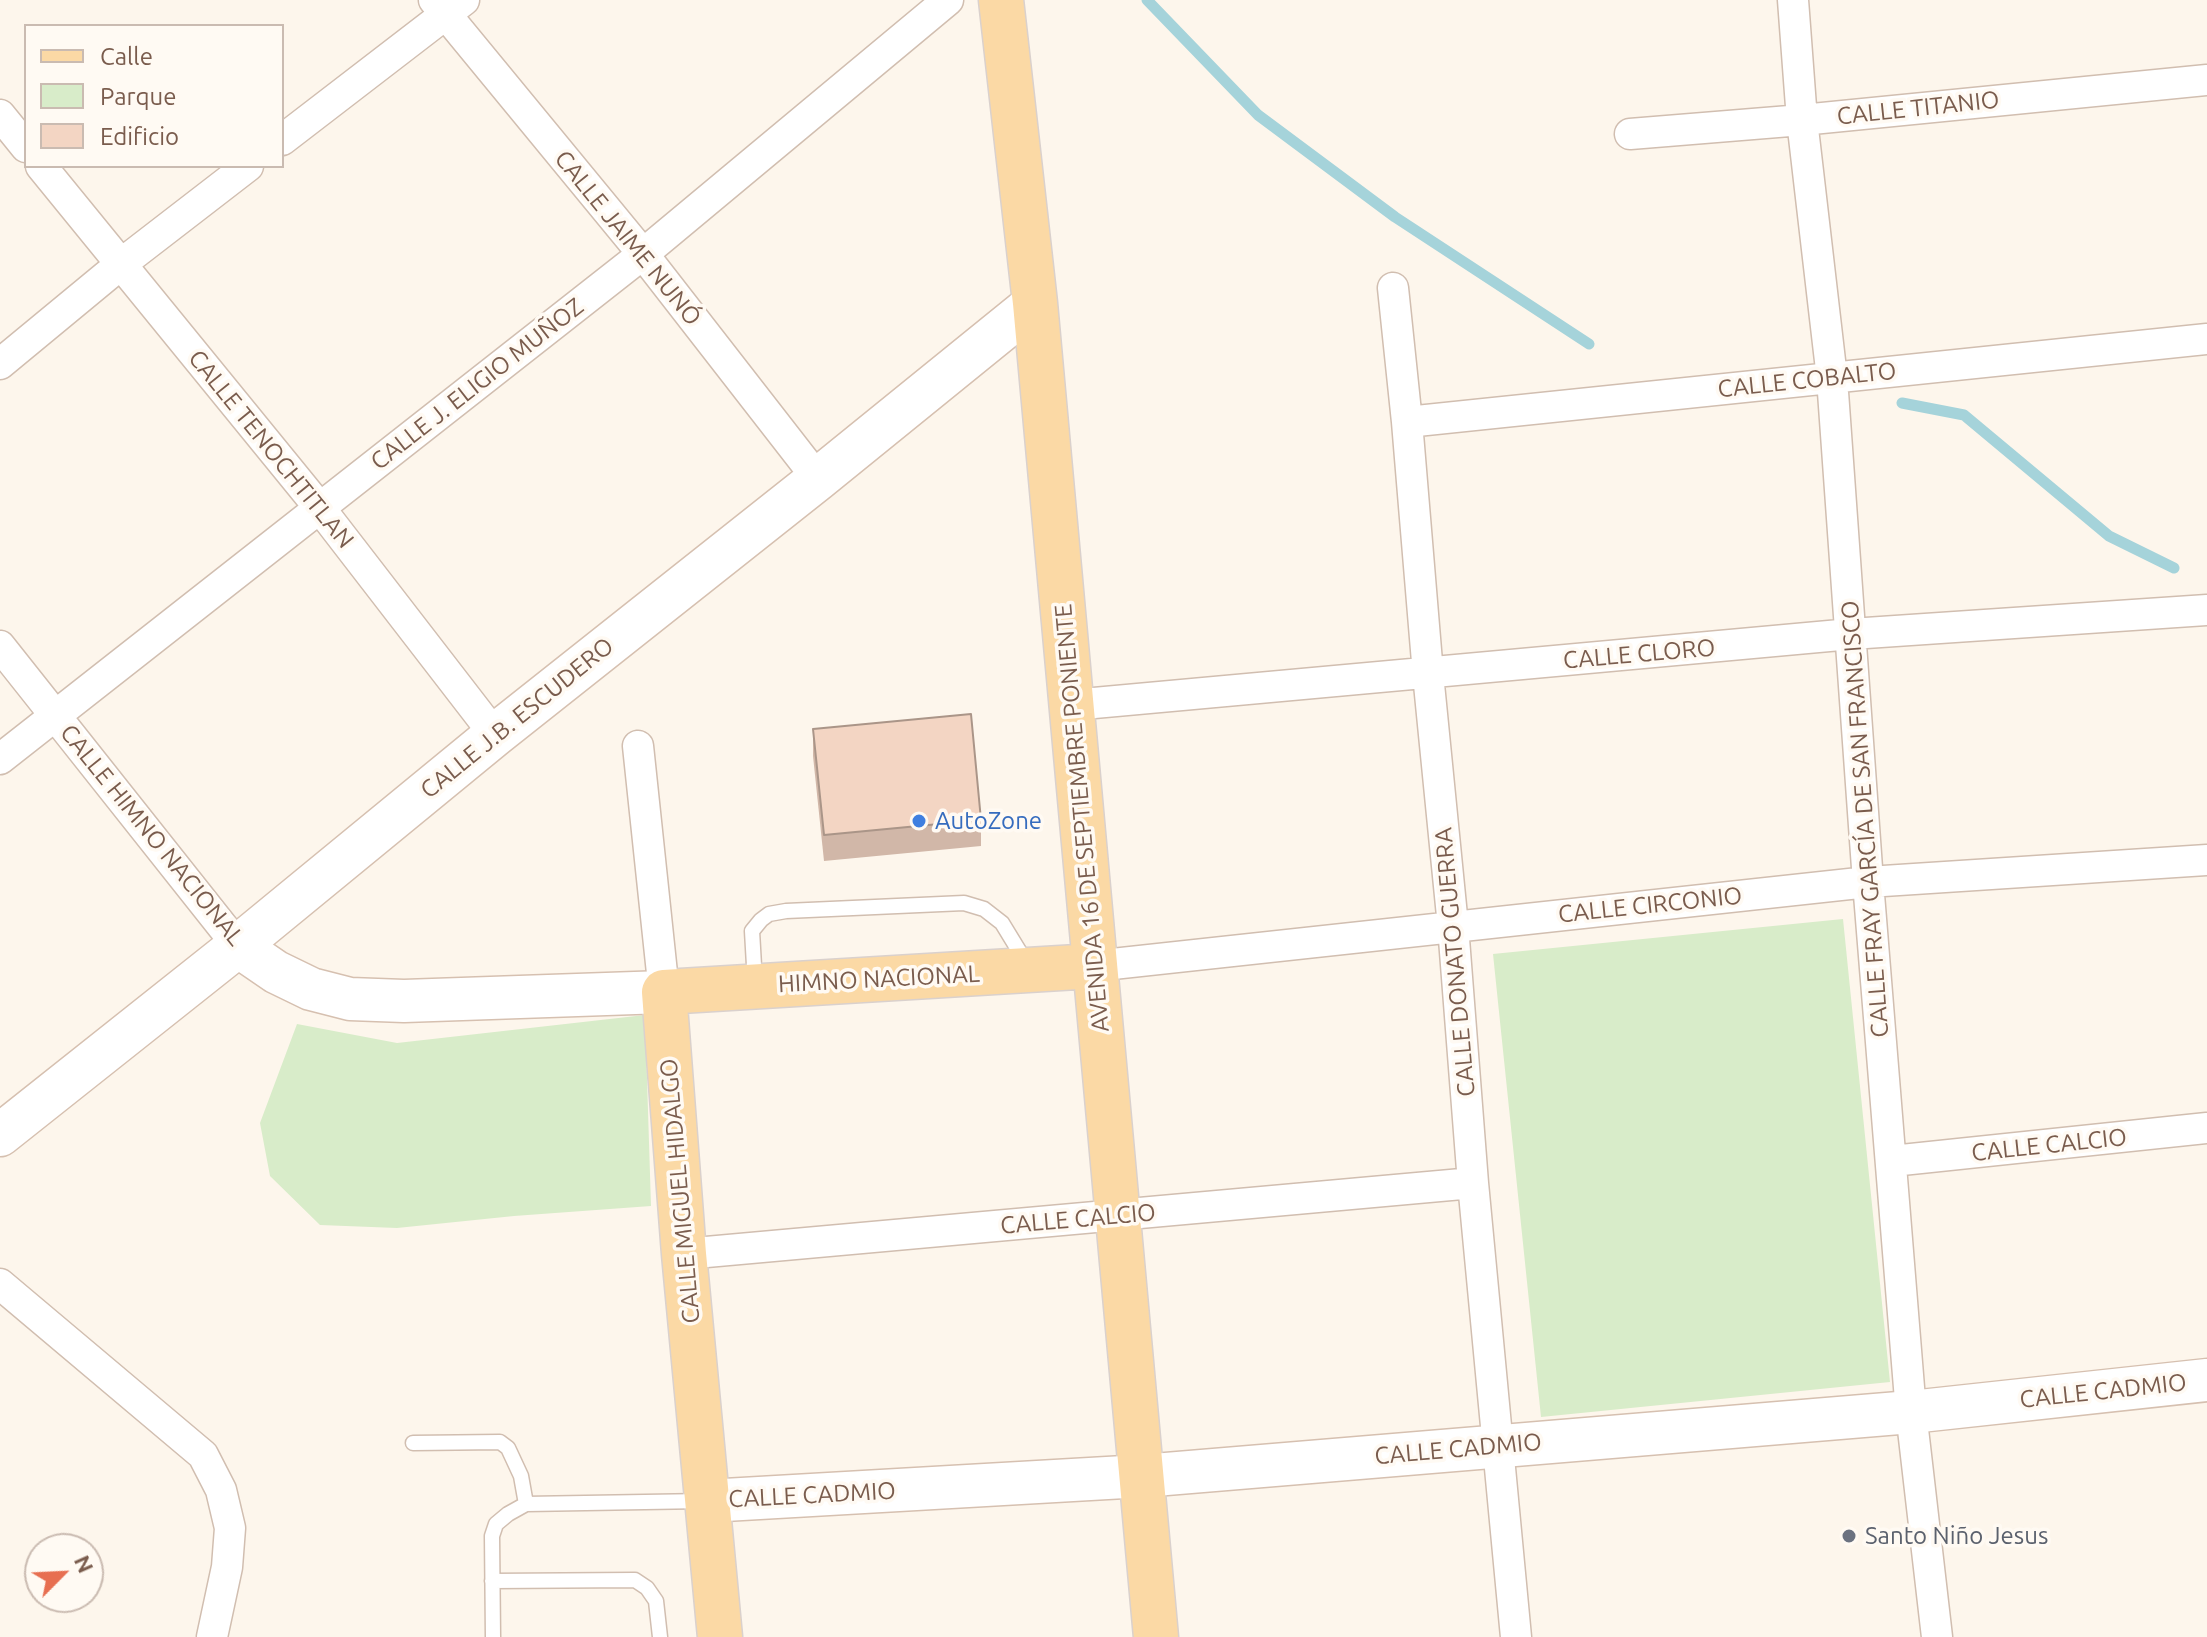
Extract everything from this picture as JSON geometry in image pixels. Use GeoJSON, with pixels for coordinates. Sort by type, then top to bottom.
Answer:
{"type":"FeatureCollection","features":[{"type":"Feature","properties":{"kind":"main road","name":"AVENIDA 16 DE SEPTIEMBRE PONIENTE"},"geometry":{"type":"LineString","coordinates":[[1001,0],[1035,303],[1156,1637]]}},
{"type":"Feature","properties":{"kind":"main road","name":"HIMNO NACIONAL"},"geometry":{"type":"LineString","coordinates":[[664,992],[1094,966]]}},
{"type":"Feature","properties":{"kind":"main road","name":"CALLE MIGUEL HIDALGO"},"geometry":{"type":"LineString","coordinates":[[664,992],[684,1254],[720,1637]]}},
{"type":"Feature","properties":{"kind":"street","name":"CALLE J. ELIGIO MUÑOZ"},"geometry":{"type":"LineString","coordinates":[[0,759],[643,254],[948,0]]}},
{"type":"Feature","properties":{"kind":"street","name":"CALLE FRAY GARCÍA DE SAN FRANCISCO"},"geometry":{"type":"LineString","coordinates":[[1793,0],[1802,120],[1832,378],[1868,882],[1911,1412],[1937,1637]]}},
{"type":"Feature","properties":{"kind":"street","name":"CALLE JAIME NUNÓ"},"geometry":{"type":"LineString","coordinates":[[448,5],[818,479]]}},
{"type":"Feature","properties":{"kind":"street"},"geometry":{"type":"LineString","coordinates":[[284,138],[448,5]]}},
{"type":"Feature","properties":{"kind":"street","name":"CALLE TITANIO"},"geometry":{"type":"LineString","coordinates":[[1630,134],[2207,80]]}},
{"type":"Feature","properties":{"kind":"street"},"geometry":{"type":"LineString","coordinates":[[0,115],[24,145]]}},
{"type":"Feature","properties":{"kind":"street","name":"CALLE TENOCHTITLAN"},"geometry":{"type":"LineString","coordinates":[[43,168],[319,507],[495,735]]}},
{"type":"Feature","properties":{"kind":"street"},"geometry":{"type":"LineString","coordinates":[[0,364],[121,264],[245,168]]}},
{"type":"Feature","properties":{"kind":"street","name":"CALLE DONATO GUERRA"},"geometry":{"type":"LineString","coordinates":[[1393,288],[1516,1637]]}},
{"type":"Feature","properties":{"kind":"street","name":"CALLE J.B. ESCUDERO"},"geometry":{"type":"LineString","coordinates":[[0,1134],[238,946],[495,735],[1035,303]]}},
{"type":"Feature","properties":{"kind":"street","name":"CALLE COBALTO"},"geometry":{"type":"LineString","coordinates":[[1407,422],[2207,339]]}},
{"type":"Feature","properties":{"kind":"street","name":"CALLE CLORO"},"geometry":{"type":"LineString","coordinates":[[1072,705],[1851,634],[2207,610]]}},
{"type":"Feature","properties":{"kind":"street","name":"CALLE HIMNO NACIONAL"},"geometry":{"type":"LineString","coordinates":[[0,646],[238,946],[276,972],[311,989],[350,999],[404,1001],[664,992]]}},
{"type":"Feature","properties":{"kind":"street","name":"CALLE MIGUEL HIDALGO"},"geometry":{"type":"LineString","coordinates":[[638,746],[664,992]]}},
{"type":"Feature","properties":{"kind":"street","name":"CALLE CIRCONIO"},"geometry":{"type":"LineString","coordinates":[[1094,966],[1868,882],[2207,860]]}},
{"type":"Feature","properties":{"kind":"street","name":"CALLE CALCIO"},"geometry":{"type":"LineString","coordinates":[[1892,1161],[2207,1128]]}},
{"type":"Feature","properties":{"kind":"street","name":"CALLE CALCIO"},"geometry":{"type":"LineString","coordinates":[[684,1254],[1473,1183]]}},
{"type":"Feature","properties":{"kind":"street"},"geometry":{"type":"LineString","coordinates":[[0,1284],[203,1455],[221,1490],[230,1528],[227,1567],[212,1637]]}},
{"type":"Feature","properties":{"kind":"street","name":"CALLE CADMIO"},"geometry":{"type":"LineString","coordinates":[[707,1501],[1142,1476],[1911,1412],[2207,1380]]}},
{"type":"Feature","properties":{"kind":"lane"},"geometry":{"type":"LineString","coordinates":[[755,986],[752,931],[769,914],[786,911],[964,903],[984,909],[1002,923],[1032,971]]}},
{"type":"Feature","properties":{"kind":"lane"},"geometry":{"type":"LineString","coordinates":[[413,1443],[500,1442],[508,1448],[521,1476],[526,1504]]}},
{"type":"Feature","properties":{"kind":"lane"},"geometry":{"type":"LineString","coordinates":[[493,1637],[492,1536],[496,1524],[508,1514],[526,1504],[707,1501]]}},
{"type":"Feature","properties":{"kind":"lane"},"geometry":{"type":"LineString","coordinates":[[492,1581],[635,1580],[647,1588],[656,1601],[660,1637]]}},
{"type":"Feature","properties":{"kind":"green space"},"geometry":{"type":"Polygon","coordinates":[[[1843,919],[1890,1382],[1541,1417],[1493,954],[1843,919]]]}},
{"type":"Feature","properties":{"kind":"green space"},"geometry":{"type":"Polygon","coordinates":[[[645,1015],[651,1206],[397,1228],[320,1225],[270,1176],[260,1123],[297,1024],[397,1043],[645,1015]]]}},
{"type":"Feature","properties":{"kind":"building"},"geometry":{"type":"Polygon","coordinates":[[[971,714],[981,820],[824,835],[813,729],[971,714]]]}},
{"type":"Feature","properties":{"kind":"waterway"},"geometry":{"type":"LineString","coordinates":[[1147,0],[1258,115],[1395,217],[1589,344]]}},
{"type":"Feature","properties":{"kind":"waterway"},"geometry":{"type":"LineString","coordinates":[[1902,403],[1964,415],[2109,536],[2174,568]]}},
{"type":"Feature","properties":{"kind":"place","name":"AutoZone"},"geometry":{"type":"Point","coordinates":[919,821]}},
{"type":"Feature","properties":{"kind":"place","name":"Santo Niño Jesus"},"geometry":{"type":"Point","coordinates":[1849,1536]}}]}
